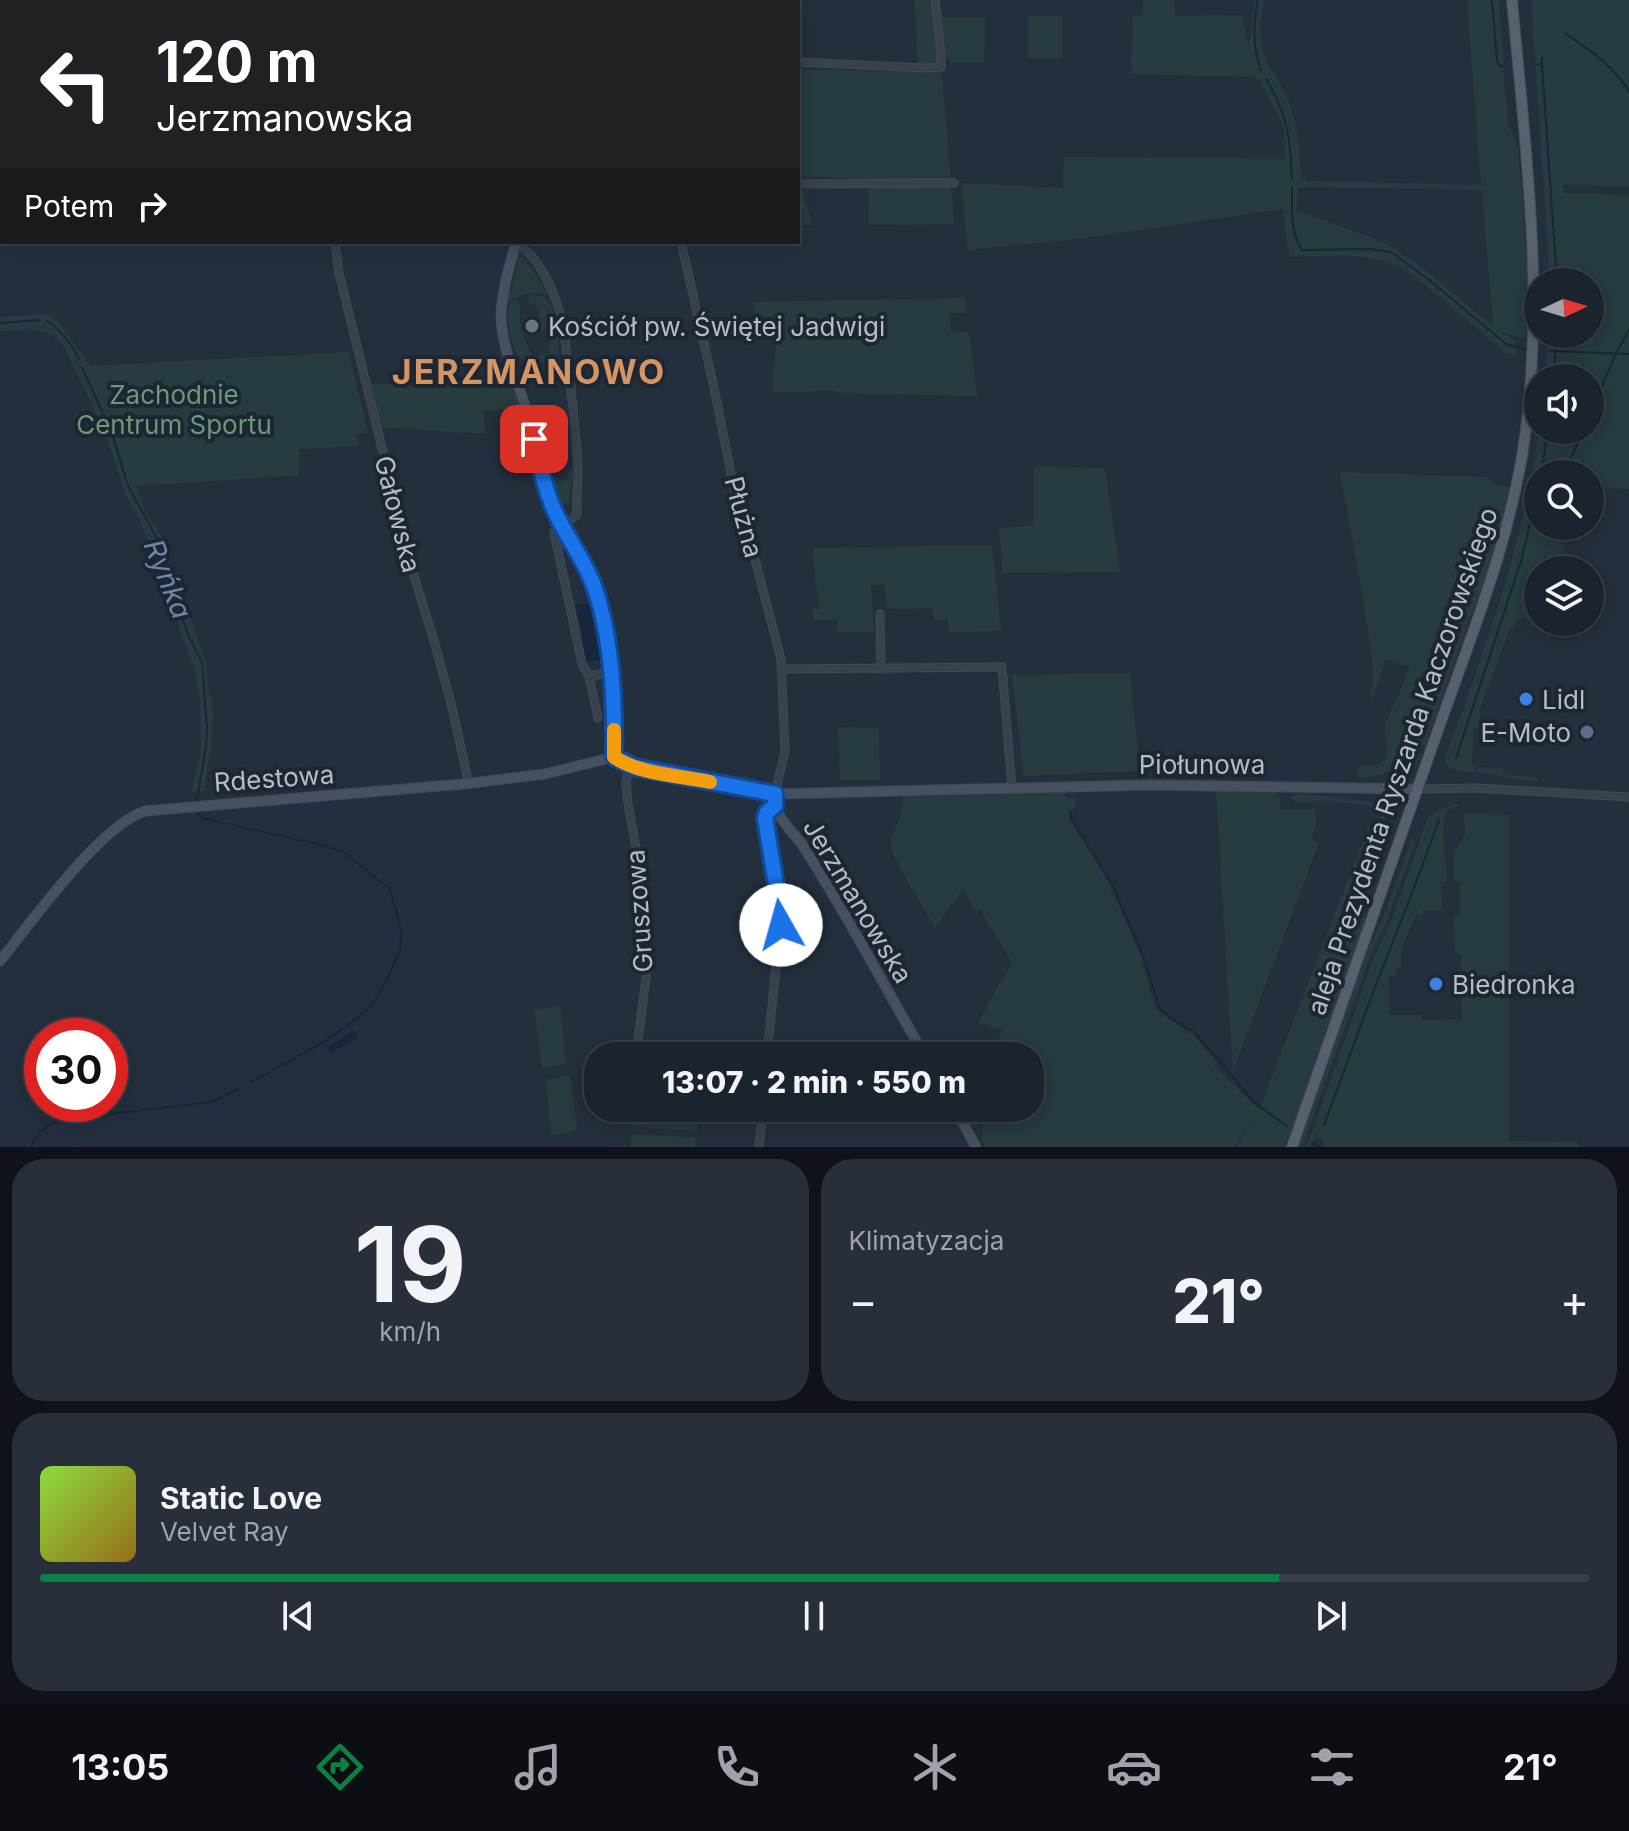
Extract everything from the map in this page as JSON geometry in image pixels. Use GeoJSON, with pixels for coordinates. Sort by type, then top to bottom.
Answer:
{"type":"FeatureCollection","features":[{"type":"Feature","properties":{"kind":"main road","name":"aleja Prezydenta Ryszarda Kaczorowskiego"},"geometry":{"type":"LineString","coordinates":[[1292,1147],[1497,563],[1515,495],[1526,431],[1535,315],[1525,136],[1512,0]]}},
{"type":"Feature","properties":{"kind":"street"},"geometry":{"type":"LineString","coordinates":[[800,62],[941,67],[935,0]]}},
{"type":"Feature","properties":{"kind":"street"},"geometry":{"type":"LineString","coordinates":[[800,184],[954,183]]}},
{"type":"Feature","properties":{"kind":"street","name":"Gałowska"},"geometry":{"type":"LineString","coordinates":[[335,244],[339,273],[408,557],[451,703],[469,784]]}},
{"type":"Feature","properties":{"kind":"street"},"geometry":{"type":"LineString","coordinates":[[515,244],[502,303],[503,339],[528,415],[547,493],[599,599],[611,672],[614,757],[629,766],[775,794]]}},
{"type":"Feature","properties":{"kind":"street"},"geometry":{"type":"LineString","coordinates":[[517,244],[525,249],[544,275],[560,309],[563,324],[572,392],[578,475],[577,515],[554,532],[582,664],[589,676],[598,718]]}},
{"type":"Feature","properties":{"kind":"street","name":"Płużna"},"geometry":{"type":"LineString","coordinates":[[681,244],[738,509],[752,548],[781,659],[785,751],[775,794]]}},
{"type":"Feature","properties":{"kind":"street"},"geometry":{"type":"LineString","coordinates":[[880,614],[881,669]]}},
{"type":"Feature","properties":{"kind":"street"},"geometry":{"type":"LineString","coordinates":[[782,669],[1002,667],[1012,788]]}},
{"type":"Feature","properties":{"kind":"street"},"geometry":{"type":"LineString","coordinates":[[589,676],[611,672]]}},
{"type":"Feature","properties":{"kind":"street","name":"Rdestowa"},"geometry":{"type":"LineString","coordinates":[[0,961],[75,870],[112,831],[145,811],[469,784],[545,774],[614,757]]}},
{"type":"Feature","properties":{"kind":"street","name":"Gruszowa"},"geometry":{"type":"LineString","coordinates":[[629,766],[626,783],[639,864],[646,978],[638,1042]]}},
{"type":"Feature","properties":{"kind":"street","name":"Piołunowa"},"geometry":{"type":"LineString","coordinates":[[775,794],[1231,785],[1476,788],[1629,797]]}},
{"type":"Feature","properties":{"kind":"street","name":"Jerzmanowska"},"geometry":{"type":"LineString","coordinates":[[775,794],[778,814],[803,847],[917,1042]]}},
{"type":"Feature","properties":{"kind":"street"},"geometry":{"type":"LineString","coordinates":[[768,1042],[781,915],[765,818],[775,806]]}},
{"type":"Feature","properties":{"kind":"street"},"geometry":{"type":"LineString","coordinates":[[759,1147],[762,1122]]}},
{"type":"Feature","properties":{"kind":"street"},"geometry":{"type":"LineString","coordinates":[[963,1122],[976,1147]]}},
{"type":"Feature","properties":{"kind":"green space"},"geometry":{"type":"Polygon","coordinates":[[[914,0],[931,0],[939,64],[918,64],[914,0]]]}},
{"type":"Feature","properties":{"kind":"green space"},"geometry":{"type":"Polygon","coordinates":[[[1143,0],[1174,0],[1175,16],[1242,15],[1249,49],[1255,0],[1264,0],[1260,28],[1262,44],[1266,61],[1286,94],[1295,121],[1302,176],[1306,181],[1481,185],[1467,0],[1498,0],[1509,127],[1517,143],[1527,268],[1524,268],[1524,338],[1499,331],[1515,340],[1516,356],[1506,353],[1413,275],[1399,267],[1353,256],[1289,257],[1283,209],[1085,238],[968,250],[961,183],[1063,188],[1064,157],[1286,159],[1284,127],[1260,80],[1253,77],[1131,74],[1133,16],[1143,15],[1143,0]],[[1298,188],[1296,210],[1381,241],[1418,264],[1493,326],[1482,190],[1298,188]]]}},
{"type":"Feature","properties":{"kind":"green space"},"geometry":{"type":"Polygon","coordinates":[[[1531,0],[1629,0],[1629,186],[1562,185],[1564,193],[1629,195],[1629,489],[1604,488],[1604,460],[1534,460],[1537,444],[1604,444],[1604,364],[1547,364],[1548,348],[1604,348],[1604,268],[1549,268],[1531,0]]]}},
{"type":"Feature","properties":{"kind":"green space"},"geometry":{"type":"Polygon","coordinates":[[[1028,16],[1062,16],[1062,59],[1028,58],[1028,16]]]}},
{"type":"Feature","properties":{"kind":"green space"},"geometry":{"type":"Polygon","coordinates":[[[940,17],[985,17],[984,63],[951,63],[947,58],[940,17]]]}},
{"type":"Feature","properties":{"kind":"green space"},"geometry":{"type":"Polygon","coordinates":[[[800,69],[942,73],[954,224],[869,225],[868,179],[800,176],[800,69]]]}},
{"type":"Feature","properties":{"kind":"green space"},"geometry":{"type":"Polygon","coordinates":[[[803,191],[812,225],[800,225],[800,192],[803,191]]]}},
{"type":"Feature","properties":{"kind":"green space"},"geometry":{"type":"Polygon","coordinates":[[[519,256],[529,264],[548,294],[531,293],[511,299],[506,307],[509,290],[512,290],[519,256]]]}},
{"type":"Feature","properties":{"kind":"green space"},"geometry":{"type":"Polygon","coordinates":[[[531,295],[545,297],[556,317],[559,339],[557,355],[537,364],[522,360],[517,354],[510,336],[508,318],[510,303],[517,298],[523,336],[532,355],[548,353],[549,330],[542,331],[538,308],[528,302],[527,298],[531,295]]]}},
{"type":"Feature","properties":{"kind":"green space"},"geometry":{"type":"Polygon","coordinates":[[[965,298],[966,313],[950,313],[950,331],[969,332],[977,396],[773,392],[775,334],[756,334],[754,302],[965,298]]]}},
{"type":"Feature","properties":{"kind":"green space","name":"Zachodnie Centrum Sportu"},"geometry":{"type":"Polygon","coordinates":[[[47,314],[59,323],[90,366],[349,352],[368,432],[356,435],[359,446],[299,449],[299,475],[136,486],[144,510],[162,537],[206,663],[209,697],[212,697],[213,731],[204,791],[191,792],[201,752],[196,675],[148,538],[126,495],[105,432],[63,345],[41,331],[0,331],[0,317],[47,314]]]}},
{"type":"Feature","properties":{"kind":"green space"},"geometry":{"type":"Polygon","coordinates":[[[511,382],[520,409],[484,411],[485,434],[380,427],[369,384],[478,386],[511,382]]]}},
{"type":"Feature","properties":{"kind":"green space"},"geometry":{"type":"Polygon","coordinates":[[[1034,466],[1105,468],[1120,572],[1003,573],[999,529],[1034,525],[1034,466]]]}},
{"type":"Feature","properties":{"kind":"green space"},"geometry":{"type":"Polygon","coordinates":[[[569,470],[573,470],[569,503],[559,506],[550,477],[556,477],[559,481],[568,479],[569,470]]]}},
{"type":"Feature","properties":{"kind":"green space"},"geometry":{"type":"Polygon","coordinates":[[[1340,472],[1487,477],[1496,485],[1511,487],[1487,579],[1471,615],[1425,746],[1422,745],[1394,769],[1358,778],[1357,772],[1361,766],[1377,765],[1385,759],[1384,727],[1410,667],[1386,659],[1370,699],[1371,653],[1340,472]]]}},
{"type":"Feature","properties":{"kind":"green space"},"geometry":{"type":"Polygon","coordinates":[[[1524,514],[1524,540],[1565,540],[1564,556],[1524,556],[1524,618],[1516,621],[1510,628],[1480,709],[1479,728],[1473,728],[1472,765],[1477,766],[1471,773],[1449,768],[1445,762],[1446,755],[1489,635],[1524,514]]]}},
{"type":"Feature","properties":{"kind":"green space"},"geometry":{"type":"Polygon","coordinates":[[[992,545],[1001,631],[949,632],[947,619],[934,620],[933,608],[887,609],[885,584],[871,585],[874,632],[838,632],[837,620],[813,620],[813,609],[820,609],[813,548],[992,545]]]}},
{"type":"Feature","properties":{"kind":"green space"},"geometry":{"type":"Polygon","coordinates":[[[1130,673],[1140,771],[1024,776],[1012,675],[1130,673]]]}},
{"type":"Feature","properties":{"kind":"green space"},"geometry":{"type":"Polygon","coordinates":[[[838,727],[879,728],[880,780],[840,780],[838,727]]]}},
{"type":"Feature","properties":{"kind":"green space"},"geometry":{"type":"Polygon","coordinates":[[[1422,753],[1413,773],[1387,778],[1387,776],[1422,753]]]}},
{"type":"Feature","properties":{"kind":"green space"},"geometry":{"type":"Polygon","coordinates":[[[1480,767],[1503,768],[1503,774],[1538,778],[1537,782],[1477,772],[1480,767]]]}},
{"type":"Feature","properties":{"kind":"green space"},"geometry":{"type":"Polygon","coordinates":[[[1216,791],[1274,791],[1279,795],[1281,810],[1314,809],[1317,821],[1311,839],[1319,843],[1233,1071],[1216,791]]]}},
{"type":"Feature","properties":{"kind":"green space"},"geometry":{"type":"Polygon","coordinates":[[[1063,793],[1068,799],[1076,797],[1074,811],[1068,810],[1071,823],[1106,878],[1139,952],[1155,1006],[1193,1035],[1217,1062],[1214,1066],[1259,1110],[1370,823],[1383,824],[1384,820],[1369,805],[1331,801],[1294,802],[1291,798],[1305,794],[1374,802],[1391,825],[1390,835],[1363,909],[1366,911],[1363,931],[1286,1147],[1237,1147],[1252,1121],[1234,1147],[985,1147],[981,1139],[984,1122],[1044,1122],[1044,1042],[998,1042],[1001,1028],[977,1023],[1012,963],[980,909],[976,911],[963,889],[935,928],[893,856],[890,840],[902,812],[903,797],[1063,793]]]}},
{"type":"Feature","properties":{"kind":"green space"},"geometry":{"type":"Polygon","coordinates":[[[1460,806],[1446,811],[1443,827],[1447,881],[1441,882],[1442,910],[1422,910],[1422,916],[1416,915],[1401,950],[1401,968],[1395,969],[1395,975],[1389,979],[1389,1013],[1421,1015],[1422,1020],[1462,1021],[1461,956],[1455,950],[1454,916],[1460,915],[1460,882],[1454,881],[1454,853],[1465,834],[1464,814],[1509,815],[1509,1141],[1579,1142],[1579,1147],[1325,1147],[1322,1139],[1317,1137],[1307,1147],[1374,957],[1393,916],[1428,817],[1439,809],[1460,806]]]}},
{"type":"Feature","properties":{"kind":"green space"},"geometry":{"type":"Polygon","coordinates":[[[1412,838],[1414,845],[1387,921],[1369,959],[1302,1147],[1297,1147],[1365,956],[1383,918],[1412,838]]]}},
{"type":"Feature","properties":{"kind":"green space"},"geometry":{"type":"Polygon","coordinates":[[[560,1006],[566,1064],[542,1068],[534,1010],[560,1006]]]}},
{"type":"Feature","properties":{"kind":"green space"},"geometry":{"type":"Polygon","coordinates":[[[570,1075],[577,1130],[552,1135],[545,1080],[570,1075]]]}},
{"type":"Feature","properties":{"kind":"green space"},"geometry":{"type":"Polygon","coordinates":[[[632,1122],[698,1122],[697,1131],[632,1125],[632,1122]]]}},
{"type":"Feature","properties":{"kind":"green space"},"geometry":{"type":"Polygon","coordinates":[[[631,1134],[696,1137],[695,1147],[630,1147],[631,1134]]]}},
{"type":"Feature","properties":{"kind":"water"},"geometry":{"type":"Polygon","coordinates":[[[590,603],[600,660],[586,662],[576,605],[590,603]]]}},
{"type":"Feature","properties":{"kind":"water"},"geometry":{"type":"Polygon","coordinates":[[[353,1030],[357,1034],[356,1039],[332,1053],[328,1050],[328,1047],[353,1030]]]}},
{"type":"Feature","properties":{"kind":"waterway"},"geometry":{"type":"LineString","coordinates":[[1258,0],[1254,35],[1261,70]]}},
{"type":"Feature","properties":{"kind":"waterway"},"geometry":{"type":"LineString","coordinates":[[1492,0],[1497,60],[1504,67]]}},
{"type":"Feature","properties":{"kind":"waterway"},"geometry":{"type":"LineString","coordinates":[[1565,33],[1609,66],[1629,92]]}},
{"type":"Feature","properties":{"kind":"waterway"},"geometry":{"type":"LineString","coordinates":[[1534,65],[1542,64],[1542,57]]}},
{"type":"Feature","properties":{"kind":"waterway"},"geometry":{"type":"LineString","coordinates":[[1542,64],[1556,268]]}},
{"type":"Feature","properties":{"kind":"waterway"},"geometry":{"type":"LineString","coordinates":[[1266,79],[1286,127],[1292,179]]}},
{"type":"Feature","properties":{"kind":"waterway"},"geometry":{"type":"LineString","coordinates":[[1292,187],[1294,228],[1302,250],[1370,249],[1391,252],[1506,344],[1525,349]]}},
{"type":"Feature","properties":{"kind":"waterway","name":"Ryńka"},"geometry":{"type":"LineString","coordinates":[[0,323],[39,320]]}},
{"type":"Feature","properties":{"kind":"waterway","name":"Ryńka"},"geometry":{"type":"LineString","coordinates":[[47,321],[66,338],[79,359]]}},
{"type":"Feature","properties":{"kind":"waterway"},"geometry":{"type":"LineString","coordinates":[[1604,381],[1629,330]]}},
{"type":"Feature","properties":{"kind":"waterway"},"geometry":{"type":"LineString","coordinates":[[1555,348],[1555,364]]}},
{"type":"Feature","properties":{"kind":"waterway"},"geometry":{"type":"LineString","coordinates":[[1550,351],[1629,354]]}},
{"type":"Feature","properties":{"kind":"waterway","name":"Ryńka"},"geometry":{"type":"LineString","coordinates":[[82,367],[112,434],[128,486],[155,535],[189,637],[202,662],[207,729],[197,801]]}},
{"type":"Feature","properties":{"kind":"waterway"},"geometry":{"type":"LineString","coordinates":[[1543,460],[1546,444]]}},
{"type":"Feature","properties":{"kind":"waterway"},"geometry":{"type":"LineString","coordinates":[[1570,460],[1577,444]]}},
{"type":"Feature","properties":{"kind":"waterway"},"geometry":{"type":"LineString","coordinates":[[1456,758],[1526,540]]}},
{"type":"Feature","properties":{"kind":"waterway"},"geometry":{"type":"LineString","coordinates":[[1071,811],[1070,816],[1112,884],[1145,960],[1159,1008],[1195,1033],[1255,1103],[1287,1126]]}},
{"type":"Feature","properties":{"kind":"waterway","name":"Ryńka"},"geometry":{"type":"LineString","coordinates":[[197,812],[202,818],[227,824]]}},
{"type":"Feature","properties":{"kind":"waterway"},"geometry":{"type":"LineString","coordinates":[[1324,1125],[1439,820]]}},
{"type":"Feature","properties":{"kind":"waterway","name":"Ryńka"},"geometry":{"type":"LineString","coordinates":[[233,825],[343,852],[389,888],[401,938],[400,950],[389,975],[374,1003],[366,1011],[329,1039],[251,1082]]}},
{"type":"Feature","properties":{"kind":"waterway","name":"Ryńka"},"geometry":{"type":"LineString","coordinates":[[31,1147],[42,1130],[60,1120],[212,1102],[242,1087]]}},
{"type":"Feature","properties":{"kind":"waterway"},"geometry":{"type":"LineString","coordinates":[[1312,1142],[1320,1147]]}},
{"type":"Feature","properties":{"kind":"slow traffic"},"geometry":{"type":"LineString","coordinates":[[614,730],[614,757],[621,762],[710,782]]}},
{"type":"Feature","properties":{"kind":"place","name":"Kościół pw. Świętej Jadwigi"},"geometry":{"type":"Point","coordinates":[532,326]}},
{"type":"Feature","properties":{"kind":"place","name":"Lidl"},"geometry":{"type":"Point","coordinates":[1526,699]}},
{"type":"Feature","properties":{"kind":"place","name":"E-Moto"},"geometry":{"type":"Point","coordinates":[1587,732]}},
{"type":"Feature","properties":{"kind":"place","name":"Biedronka"},"geometry":{"type":"Point","coordinates":[1436,984]}},
{"type":"Feature","properties":{"kind":"district","name":"JERZMANOWO"},"geometry":{"type":"Point","coordinates":[529,371]}},
{"type":"Feature","properties":{"kind":"route"},"geometry":{"type":"LineString","coordinates":[[534,439],[547,493],[599,599],[611,672],[614,757],[629,766],[775,794],[775,806],[765,818],[781,925]]}}]}
